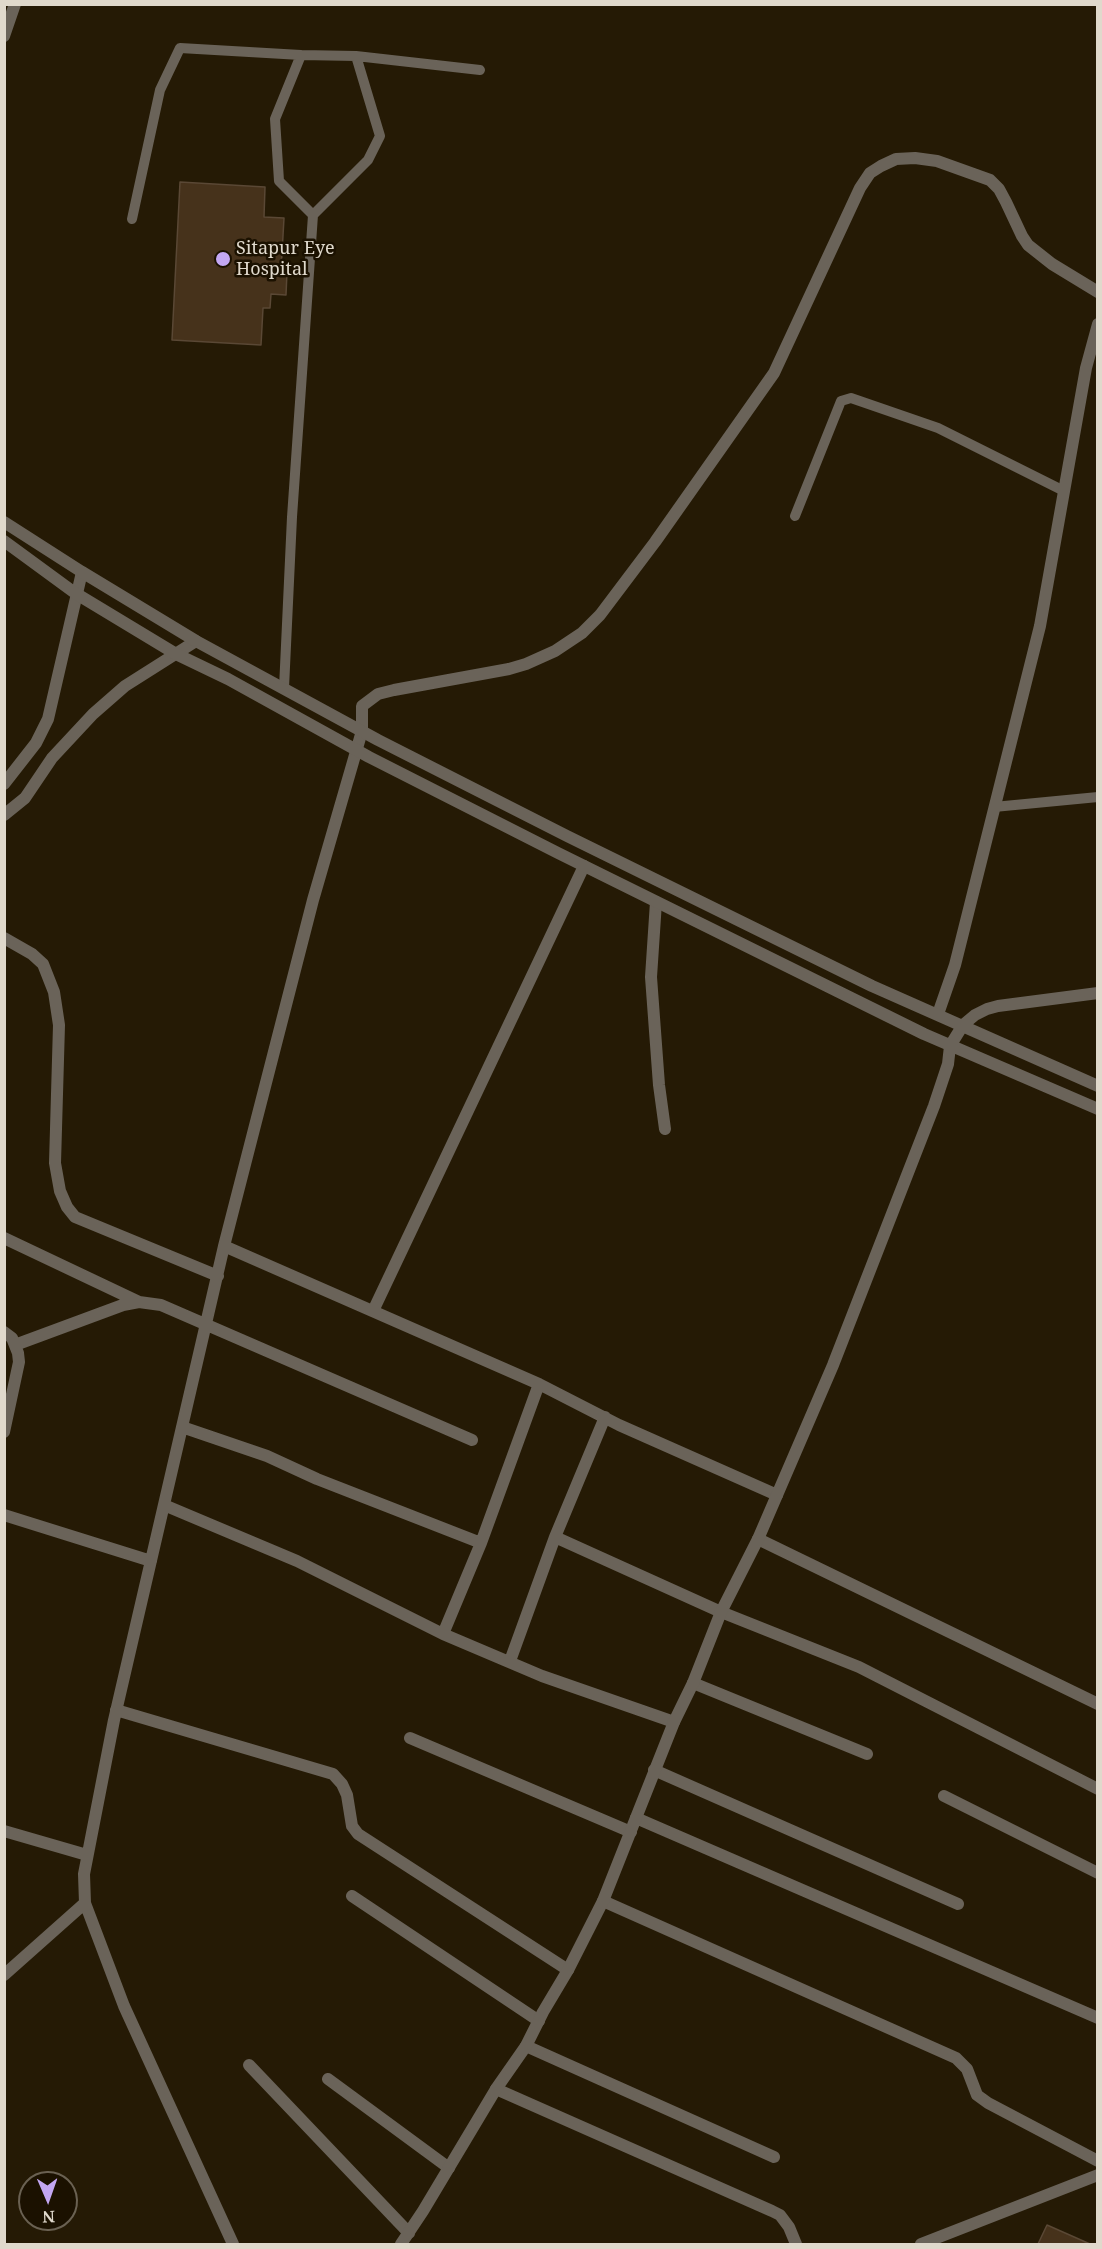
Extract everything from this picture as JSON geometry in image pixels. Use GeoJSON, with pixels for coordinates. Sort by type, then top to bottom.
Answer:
{"type":"FeatureCollection","features":[{"type":"Feature","properties":{"kind":"street"},"geometry":{"type":"LineString","coordinates":[[4,36],[15,4]]}},
{"type":"Feature","properties":{"kind":"street"},"geometry":{"type":"LineString","coordinates":[[233,2244],[124,2006],[85,1903],[84,1874],[116,1710],[224,1246],[313,900],[362,731],[362,706],[378,694],[526,664],[555,651],[582,633],[594,621],[662,532],[774,373],[860,188],[870,173],[881,166],[896,159],[915,158],[937,161],[990,180],[999,189],[1028,245],[1052,264],[1098,292]]}},
{"type":"Feature","properties":{"kind":"street"},"geometry":{"type":"LineString","coordinates":[[938,1014],[955,965],[1040,626],[1086,368],[1098,324]]}},
{"type":"Feature","properties":{"kind":"street"},"geometry":{"type":"LineString","coordinates":[[4,522],[81,572],[196,641],[362,731],[575,840],[872,986],[1098,1086]]}},
{"type":"Feature","properties":{"kind":"street"},"geometry":{"type":"LineString","coordinates":[[4,541],[75,593],[176,654],[228,679],[357,750],[656,902],[950,1046],[1098,1109]]}},
{"type":"Feature","properties":{"kind":"street"},"geometry":{"type":"LineString","coordinates":[[4,784],[36,742],[48,719],[58,685],[81,572]]}},
{"type":"Feature","properties":{"kind":"street"},"geometry":{"type":"LineString","coordinates":[[4,815],[25,798],[52,758],[93,714],[125,686],[196,641]]}},
{"type":"Feature","properties":{"kind":"street"},"geometry":{"type":"LineString","coordinates":[[373,1311],[584,866]]}},
{"type":"Feature","properties":{"kind":"street"},"geometry":{"type":"LineString","coordinates":[[656,902],[651,977],[658,1085],[665,1129]]}},
{"type":"Feature","properties":{"kind":"street"},"geometry":{"type":"LineString","coordinates":[[4,938],[43,963],[54,992],[59,1025],[55,1163],[60,1191],[67,1207],[75,1216],[218,1276]]}},
{"type":"Feature","properties":{"kind":"street"},"geometry":{"type":"LineString","coordinates":[[401,2244],[496,2089],[526,2046],[603,1900],[654,1770],[693,1683],[721,1612],[758,1539],[833,1365],[934,1106],[948,1064],[950,1046],[963,1025],[975,1015],[998,1006],[1098,993]]}},
{"type":"Feature","properties":{"kind":"street"},"geometry":{"type":"LineString","coordinates":[[4,1238],[139,1302],[161,1305],[207,1324],[472,1440]]}},
{"type":"Feature","properties":{"kind":"street"},"geometry":{"type":"LineString","coordinates":[[224,1246],[539,1384],[605,1417],[777,1495]]}},
{"type":"Feature","properties":{"kind":"street"},"geometry":{"type":"LineString","coordinates":[[15,1345],[123,1305],[139,1302]]}},
{"type":"Feature","properties":{"kind":"street"},"geometry":{"type":"LineString","coordinates":[[4,1332],[12,1338],[19,1362],[4,1432]]}},
{"type":"Feature","properties":{"kind":"street"},"geometry":{"type":"LineString","coordinates":[[443,1634],[481,1543],[539,1384]]}},
{"type":"Feature","properties":{"kind":"street"},"geometry":{"type":"LineString","coordinates":[[510,1661],[555,1537],[605,1417]]}},
{"type":"Feature","properties":{"kind":"street"},"geometry":{"type":"LineString","coordinates":[[182,1427],[267,1456],[317,1479],[481,1543]]}},
{"type":"Feature","properties":{"kind":"street"},"geometry":{"type":"LineString","coordinates":[[164,1505],[297,1561],[443,1634],[542,1676],[674,1722]]}},
{"type":"Feature","properties":{"kind":"street"},"geometry":{"type":"LineString","coordinates":[[4,1515],[151,1561]]}},
{"type":"Feature","properties":{"kind":"street"},"geometry":{"type":"LineString","coordinates":[[555,1537],[721,1612],[859,1667],[1098,1789]]}},
{"type":"Feature","properties":{"kind":"street"},"geometry":{"type":"LineString","coordinates":[[758,1539],[1098,1704]]}},
{"type":"Feature","properties":{"kind":"street"},"geometry":{"type":"LineString","coordinates":[[693,1683],[867,1754]]}},
{"type":"Feature","properties":{"kind":"street"},"geometry":{"type":"LineString","coordinates":[[116,1710],[333,1774],[342,1784],[347,1795],[352,1826],[358,1834],[568,1970]]}},
{"type":"Feature","properties":{"kind":"street"},"geometry":{"type":"LineString","coordinates":[[410,1738],[631,1832]]}},
{"type":"Feature","properties":{"kind":"street"},"geometry":{"type":"LineString","coordinates":[[654,1770],[958,1904]]}},
{"type":"Feature","properties":{"kind":"street"},"geometry":{"type":"LineString","coordinates":[[944,1796],[1098,1874]]}},
{"type":"Feature","properties":{"kind":"street"},"geometry":{"type":"LineString","coordinates":[[636,1818],[1098,2018]]}},
{"type":"Feature","properties":{"kind":"street"},"geometry":{"type":"LineString","coordinates":[[4,1831],[87,1855]]}},
{"type":"Feature","properties":{"kind":"street"},"geometry":{"type":"LineString","coordinates":[[352,1896],[539,2021]]}},
{"type":"Feature","properties":{"kind":"street"},"geometry":{"type":"LineString","coordinates":[[603,1900],[956,2058],[967,2069],[977,2095],[982,2099],[1098,2161]]}},
{"type":"Feature","properties":{"kind":"street"},"geometry":{"type":"LineString","coordinates":[[4,1975],[85,1903]]}},
{"type":"Feature","properties":{"kind":"street"},"geometry":{"type":"LineString","coordinates":[[526,2046],[774,2157]]}},
{"type":"Feature","properties":{"kind":"street"},"geometry":{"type":"LineString","coordinates":[[249,2065],[409,2233]]}},
{"type":"Feature","properties":{"kind":"street"},"geometry":{"type":"LineString","coordinates":[[328,2079],[449,2168]]}},
{"type":"Feature","properties":{"kind":"street"},"geometry":{"type":"LineString","coordinates":[[496,2089],[772,2211],[780,2216],[789,2227],[795,2244]]}},
{"type":"Feature","properties":{"kind":"street"},"geometry":{"type":"LineString","coordinates":[[921,2244],[1098,2175]]}},
{"type":"Feature","properties":{"kind":"lane"},"geometry":{"type":"LineString","coordinates":[[132,219],[160,90],[180,48],[356,56],[480,70]]}},
{"type":"Feature","properties":{"kind":"lane"},"geometry":{"type":"LineString","coordinates":[[301,55],[275,119],[279,181],[313,215]]}},
{"type":"Feature","properties":{"kind":"lane"},"geometry":{"type":"LineString","coordinates":[[284,688],[292,517],[313,215],[368,160],[380,136],[356,56]]}},
{"type":"Feature","properties":{"kind":"lane"},"geometry":{"type":"LineString","coordinates":[[795,516],[841,401],[851,398],[938,428],[1064,491]]}},
{"type":"Feature","properties":{"kind":"lane"},"geometry":{"type":"LineString","coordinates":[[994,807],[1098,796]]}},
{"type":"Feature","properties":{"kind":"building"},"geometry":{"type":"Polygon","coordinates":[[[180,182],[265,187],[264,217],[284,218],[281,271],[287,272],[286,295],[271,294],[270,308],[263,308],[261,345],[172,340],[180,182]]]}},
{"type":"Feature","properties":{"kind":"building"},"geometry":{"type":"Polygon","coordinates":[[[1047,2225],[1090,2244],[1038,2244],[1047,2225]]]}},
{"type":"Feature","properties":{"kind":"place","name":"Sitapur Eye Hospital"},"geometry":{"type":"Point","coordinates":[223,259]}}]}
